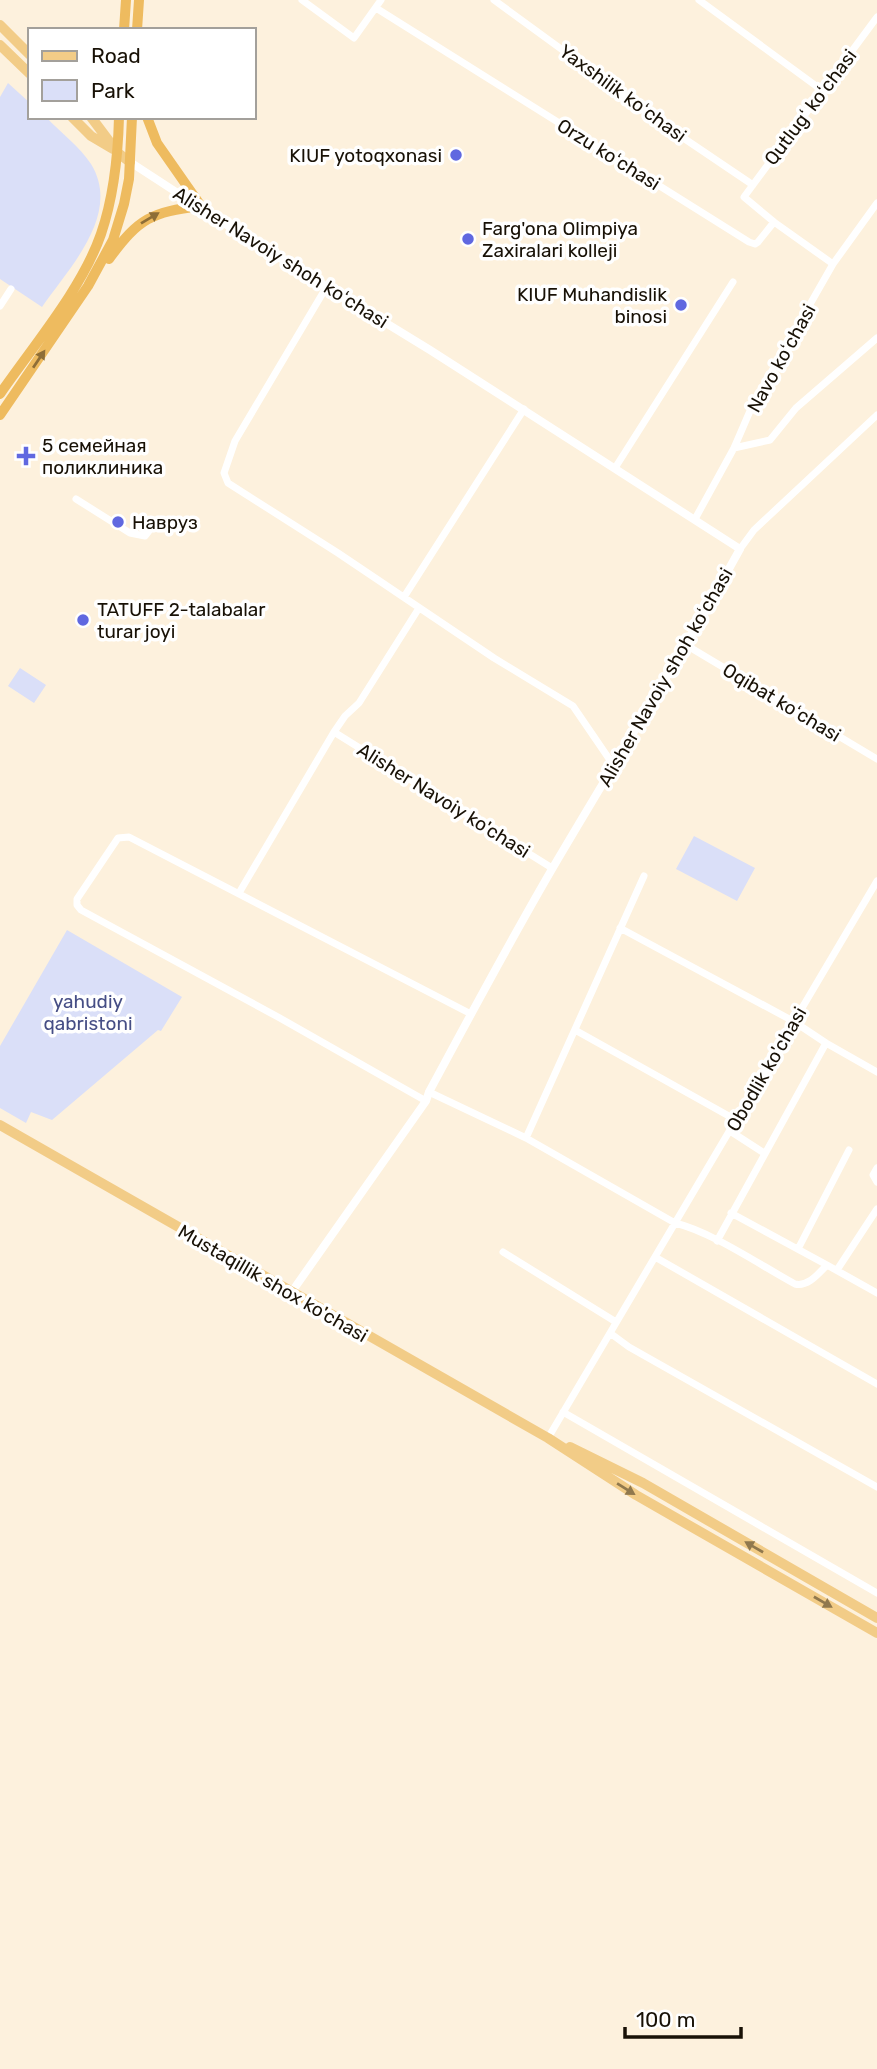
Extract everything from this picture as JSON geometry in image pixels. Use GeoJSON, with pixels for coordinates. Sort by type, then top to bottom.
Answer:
{"type":"FeatureCollection","features":[{"type":"Feature","properties":{"kind":"highway"},"geometry":{"type":"LineString","coordinates":[[124,28],[126,0]]}},
{"type":"Feature","properties":{"kind":"highway"},"geometry":{"type":"LineString","coordinates":[[137,28],[139,0]]}},
{"type":"Feature","properties":{"kind":"highway"},"geometry":{"type":"LineString","coordinates":[[0,394],[79,281],[101,236],[111,200],[118,153],[119,119]]}},
{"type":"Feature","properties":{"kind":"highway"},"geometry":{"type":"LineString","coordinates":[[89,286],[113,240],[124,204],[132,119]]}},
{"type":"Feature","properties":{"kind":"highway"},"geometry":{"type":"LineString","coordinates":[[0,415],[123,240],[147,218],[159,212],[201,206],[157,143],[147,119]]}},
{"type":"Feature","properties":{"kind":"main road"},"geometry":{"type":"LineString","coordinates":[[0,25],[28,53]]}},
{"type":"Feature","properties":{"kind":"main road"},"geometry":{"type":"LineString","coordinates":[[0,45],[28,73]]}},
{"type":"Feature","properties":{"kind":"main road"},"geometry":{"type":"LineString","coordinates":[[74,119],[91,136],[118,153]]}},
{"type":"Feature","properties":{"kind":"main road","name":"Alisher Navoiy shoh koʻchasi"},"geometry":{"type":"LineString","coordinates":[[92,119],[118,153],[130,162]]}},
{"type":"Feature","properties":{"kind":"main road","name":"Mustaqillik shox ko'chasi"},"geometry":{"type":"LineString","coordinates":[[0,1125],[548,1438],[636,1495],[877,1633]]}},
{"type":"Feature","properties":{"kind":"main road","name":"Mustaqillik shox ko'chasi"},"geometry":{"type":"LineString","coordinates":[[548,1438],[643,1483],[877,1618]]}},
{"type":"Feature","properties":{"kind":"street"},"geometry":{"type":"LineString","coordinates":[[302,0],[354,38],[381,0]]}},
{"type":"Feature","properties":{"kind":"street","name":"Yaxshilik koʻchasi"},"geometry":{"type":"LineString","coordinates":[[494,0],[679,135],[753,185]]}},
{"type":"Feature","properties":{"kind":"street"},"geometry":{"type":"LineString","coordinates":[[699,0],[823,91]]}},
{"type":"Feature","properties":{"kind":"street","name":"Orzu koʻchasi"},"geometry":{"type":"LineString","coordinates":[[376,8],[749,242],[758,242],[774,222]]}},
{"type":"Feature","properties":{"kind":"street","name":"Qutlugʻ koʻchasi"},"geometry":{"type":"LineString","coordinates":[[774,222],[744,197],[877,17]]}},
{"type":"Feature","properties":{"kind":"street","name":"Alisher Navoiy shoh koʻchasi"},"geometry":{"type":"LineString","coordinates":[[130,162],[239,233],[524,409],[740,549],[686,645],[552,868],[426,1101],[291,1293]]}},
{"type":"Feature","properties":{"kind":"street","name":"Navo koʻchasi"},"geometry":{"type":"LineString","coordinates":[[695,519],[734,448],[753,404],[833,264],[877,203]]}},
{"type":"Feature","properties":{"kind":"street"},"geometry":{"type":"LineString","coordinates":[[774,222],[833,264]]}},
{"type":"Feature","properties":{"kind":"street"},"geometry":{"type":"LineString","coordinates":[[615,468],[733,282]]}},
{"type":"Feature","properties":{"kind":"street"},"geometry":{"type":"LineString","coordinates":[[327,286],[241,430],[224,473],[228,484],[573,706],[614,766]]}},
{"type":"Feature","properties":{"kind":"street"},"geometry":{"type":"LineString","coordinates":[[0,306],[11,289]]}},
{"type":"Feature","properties":{"kind":"street"},"geometry":{"type":"LineString","coordinates":[[734,448],[770,440],[796,408],[877,338]]}},
{"type":"Feature","properties":{"kind":"street"},"geometry":{"type":"LineString","coordinates":[[404,597],[524,409]]}},
{"type":"Feature","properties":{"kind":"street"},"geometry":{"type":"LineString","coordinates":[[740,549],[754,530],[877,415]]}},
{"type":"Feature","properties":{"kind":"street"},"geometry":{"type":"LineString","coordinates":[[76,499],[130,533],[145,536],[155,523]]}},
{"type":"Feature","properties":{"kind":"street","name":"Alisher Navoiy ko'chasi"},"geometry":{"type":"LineString","coordinates":[[239,893],[334,732],[345,716],[359,703],[419,608]]}},
{"type":"Feature","properties":{"kind":"street","name":"Oqibat koʻchasi"},"geometry":{"type":"LineString","coordinates":[[686,645],[877,759]]}},
{"type":"Feature","properties":{"kind":"street","name":"Alisher Navoiy ko'chasi"},"geometry":{"type":"LineString","coordinates":[[334,732],[552,868]]}},
{"type":"Feature","properties":{"kind":"street"},"geometry":{"type":"LineString","coordinates":[[426,1101],[81,910],[76,899],[118,838],[129,836],[471,1014]]}},
{"type":"Feature","properties":{"kind":"street"},"geometry":{"type":"LineString","coordinates":[[526,1138],[643,876]]}},
{"type":"Feature","properties":{"kind":"street","name":"Obodlik ko'chasi"},"geometry":{"type":"LineString","coordinates":[[548,1438],[877,881]]}},
{"type":"Feature","properties":{"kind":"street"},"geometry":{"type":"LineString","coordinates":[[620,928],[793,1021],[877,1072]]}},
{"type":"Feature","properties":{"kind":"street"},"geometry":{"type":"LineString","coordinates":[[575,1030],[736,1120]]}},
{"type":"Feature","properties":{"kind":"street"},"geometry":{"type":"LineString","coordinates":[[717,1241],[826,1043]]}},
{"type":"Feature","properties":{"kind":"street"},"geometry":{"type":"LineString","coordinates":[[429,1092],[526,1138],[675,1223],[717,1241],[801,1286],[827,1265]]}},
{"type":"Feature","properties":{"kind":"street"},"geometry":{"type":"LineString","coordinates":[[730,1131],[764,1153]]}},
{"type":"Feature","properties":{"kind":"street"},"geometry":{"type":"LineString","coordinates":[[797,1249],[849,1150]]}},
{"type":"Feature","properties":{"kind":"street"},"geometry":{"type":"LineString","coordinates":[[877,1168],[873,1175],[877,1182]]}},
{"type":"Feature","properties":{"kind":"street"},"geometry":{"type":"LineString","coordinates":[[837,1270],[877,1209]]}},
{"type":"Feature","properties":{"kind":"street"},"geometry":{"type":"LineString","coordinates":[[732,1213],[877,1293]]}},
{"type":"Feature","properties":{"kind":"street"},"geometry":{"type":"LineString","coordinates":[[503,1252],[616,1322]]}},
{"type":"Feature","properties":{"kind":"street"},"geometry":{"type":"LineString","coordinates":[[655,1256],[877,1384]]}},
{"type":"Feature","properties":{"kind":"street"},"geometry":{"type":"LineString","coordinates":[[610,1333],[629,1347],[877,1487]]}},
{"type":"Feature","properties":{"kind":"street"},"geometry":{"type":"LineString","coordinates":[[563,1412],[877,1593]]}},
{"type":"Feature","properties":{"kind":"green space"},"geometry":{"type":"Polygon","coordinates":[[[8,83],[28,101],[28,119],[48,119],[91,164],[99,183],[100,202],[88,240],[42,307],[0,279],[0,97],[8,83]]]}},
{"type":"Feature","properties":{"kind":"green space"},"geometry":{"type":"Polygon","coordinates":[[[20,668],[46,685],[34,703],[8,686],[20,668]]]}},
{"type":"Feature","properties":{"kind":"green space"},"geometry":{"type":"Polygon","coordinates":[[[694,836],[755,868],[737,901],[676,869],[694,836]]]}},
{"type":"Feature","properties":{"kind":"green space","name":"yahudiy qabristoni"},"geometry":{"type":"Polygon","coordinates":[[[67,930],[182,997],[161,1031],[158,1030],[52,1120],[31,1112],[26,1123],[0,1108],[0,1046],[67,930]]]}},
{"type":"Feature","properties":{"kind":"place","name":"KIUF yotoqxonasi"},"geometry":{"type":"Point","coordinates":[456,155]}},
{"type":"Feature","properties":{"kind":"place","name":"Farg'ona Olimpiya Zaxiralari kolleji"},"geometry":{"type":"Point","coordinates":[468,239]}},
{"type":"Feature","properties":{"kind":"place","name":"KIUF Muhandislik binosi"},"geometry":{"type":"Point","coordinates":[681,305]}},
{"type":"Feature","properties":{"kind":"place","name":"5 семейная поликлиника"},"geometry":{"type":"Point","coordinates":[26,456]}},
{"type":"Feature","properties":{"kind":"place","name":"Навруз"},"geometry":{"type":"Point","coordinates":[118,522]}},
{"type":"Feature","properties":{"kind":"place","name":"TATUFF 2-talabalar turar joyi"},"geometry":{"type":"Point","coordinates":[83,620]}}]}
